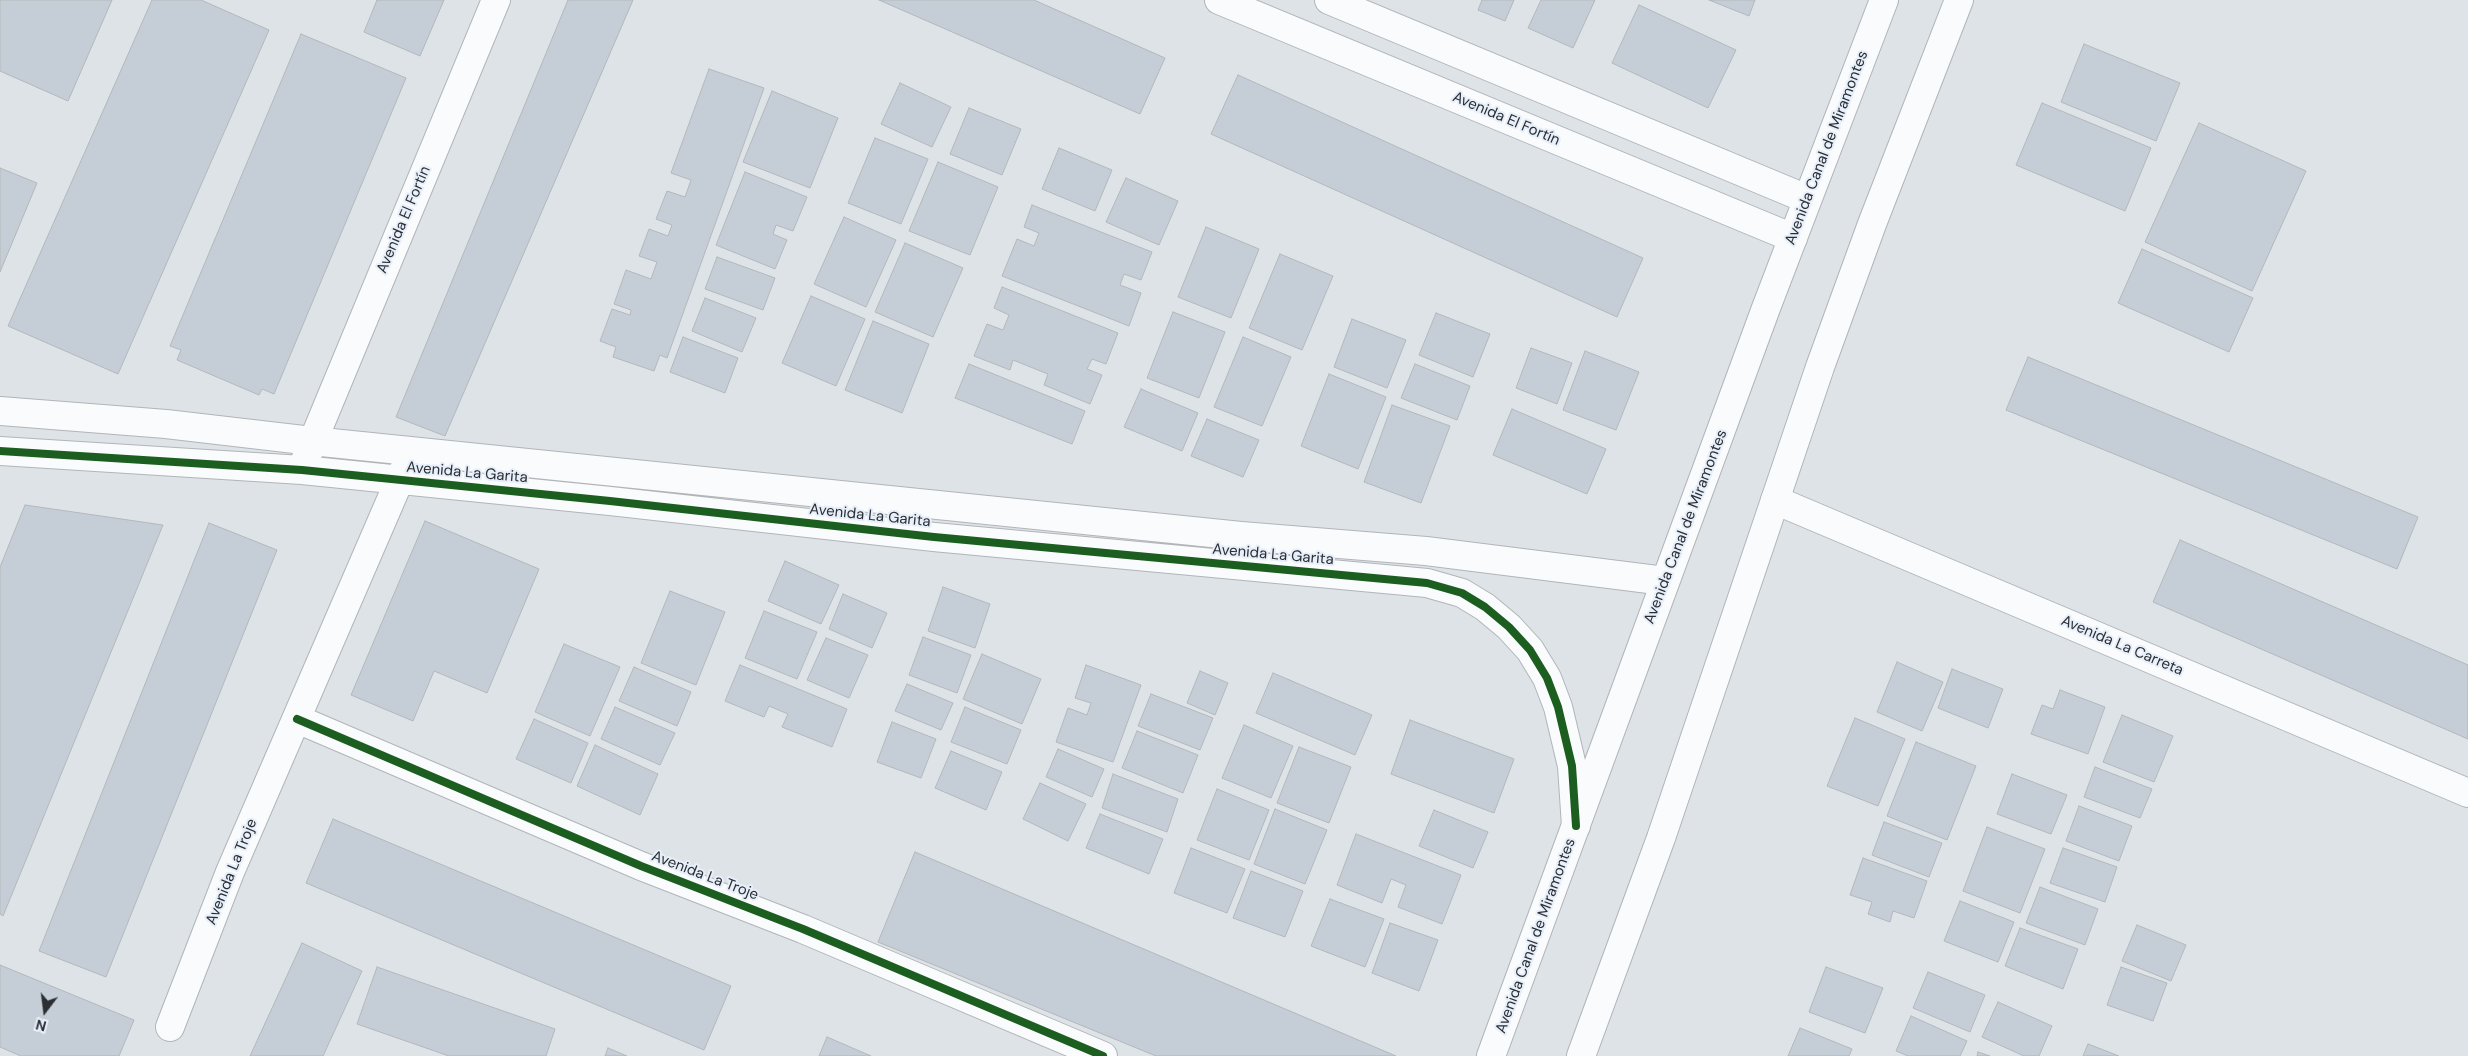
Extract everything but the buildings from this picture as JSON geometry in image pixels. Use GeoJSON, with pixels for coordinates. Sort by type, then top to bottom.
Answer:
{"type":"FeatureCollection","features":[{"type":"Feature","properties":{"kind":"street","name":"Avenida El Fortín"},"geometry":{"type":"LineString","coordinates":[[302,470],[312,441],[496,0]]}},
{"type":"Feature","properties":{"kind":"street","name":"Avenida El Fortín"},"geometry":{"type":"LineString","coordinates":[[1219,0],[1793,238]]}},
{"type":"Feature","properties":{"kind":"street"},"geometry":{"type":"LineString","coordinates":[[1329,0],[1807,199]]}},
{"type":"Feature","properties":{"kind":"street","name":"Avenida Canal de Miramontes"},"geometry":{"type":"LineString","coordinates":[[1491,1056],[1807,199],[1884,0]]}},
{"type":"Feature","properties":{"kind":"street"},"geometry":{"type":"LineString","coordinates":[[1581,1056],[1661,838],[1820,367],[1959,0]]}},
{"type":"Feature","properties":{"kind":"street","name":"Avenida La Garita"},"geometry":{"type":"LineString","coordinates":[[0,411],[166,424],[312,441],[1241,536],[1426,551],[1666,581]]}},
{"type":"Feature","properties":{"kind":"street","name":"Avenida La Troje"},"geometry":{"type":"LineString","coordinates":[[170,1028],[230,872],[398,480],[413,450]]}},
{"type":"Feature","properties":{"kind":"street","name":"Avenida La Garita"},"geometry":{"type":"LineString","coordinates":[[0,451],[302,470],[610,500],[934,537],[1410,580],[1462,593],[1485,607],[1509,626],[1530,650],[1546,678],[1558,706],[1572,766],[1576,826]]}},
{"type":"Feature","properties":{"kind":"street","name":"Avenida La Carreta"},"geometry":{"type":"LineString","coordinates":[[1775,500],[2468,793]]}},
{"type":"Feature","properties":{"kind":"street","name":"Avenida La Troje"},"geometry":{"type":"LineString","coordinates":[[297,719],[641,866],[803,929],[1103,1056]]}},
{"type":"Feature","properties":{"kind":"cycle path"},"geometry":{"type":"LineString","coordinates":[[0,451],[302,470],[610,501],[934,537],[1427,583],[1462,593],[1485,607],[1509,627],[1530,650],[1547,678],[1558,707],[1572,766],[1576,826]]}},
{"type":"Feature","properties":{"kind":"cycle path"},"geometry":{"type":"LineString","coordinates":[[297,719],[641,866],[803,929],[1103,1056]]}}]}
